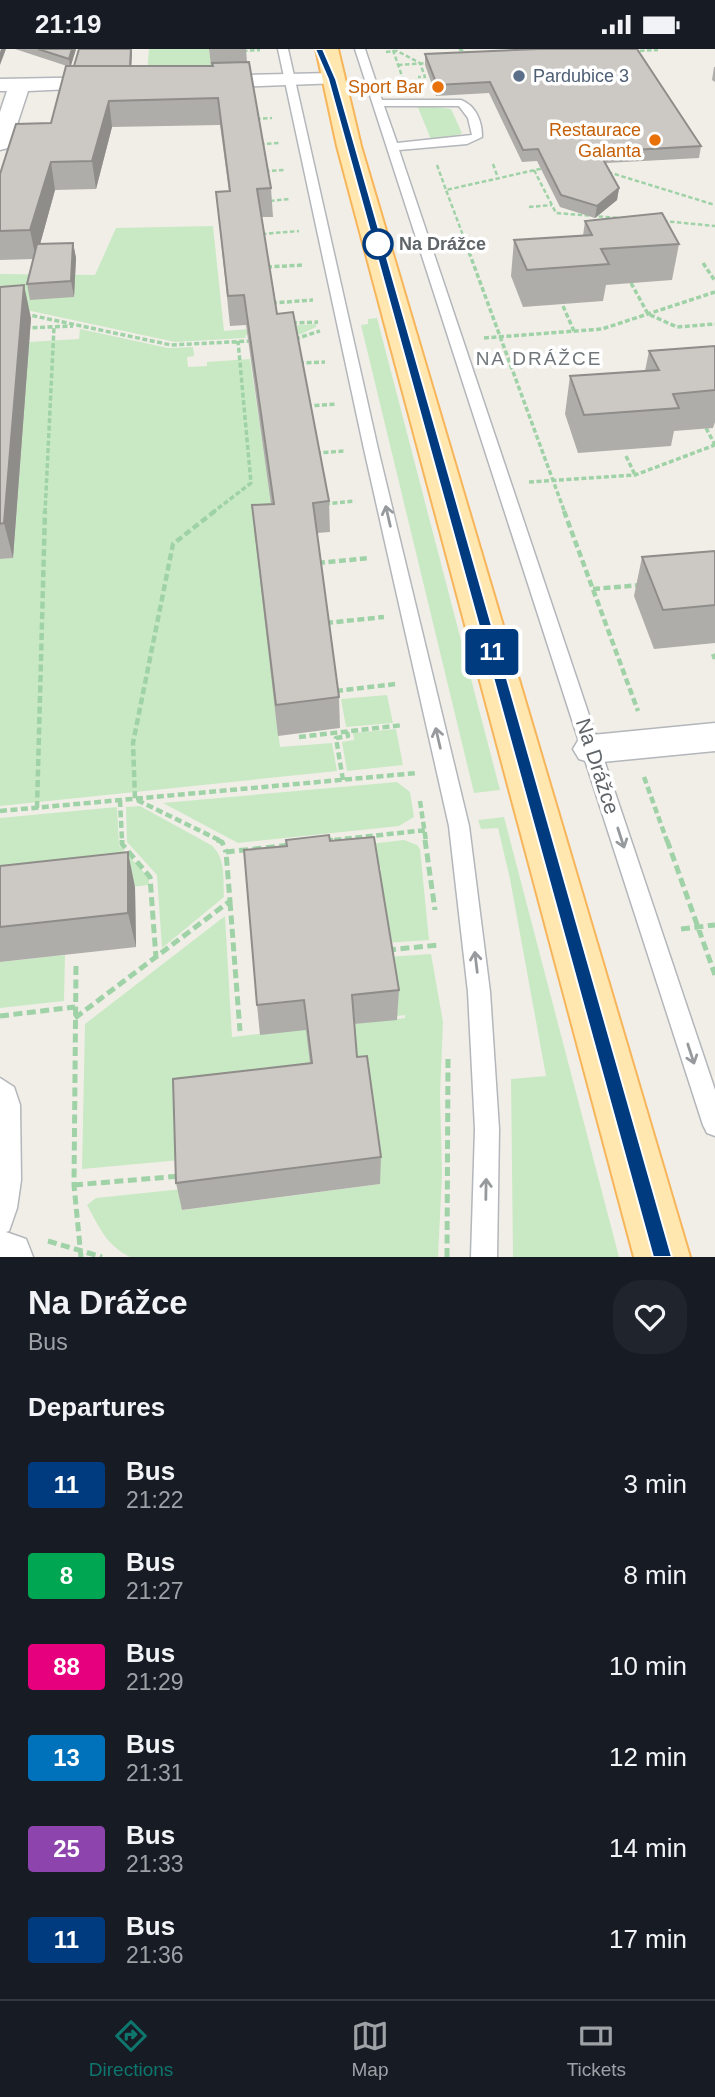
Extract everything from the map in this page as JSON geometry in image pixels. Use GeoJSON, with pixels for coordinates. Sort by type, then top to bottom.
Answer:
{"type":"FeatureCollection","features":[{"type":"Feature","properties":{"kind":"main road"},"geometry":{"type":"LineString","coordinates":[[326,59],[662,1257]]}},
{"type":"Feature","properties":{"kind":"street"},"geometry":{"type":"LineString","coordinates":[[186,82],[280,81],[326,59]]}},
{"type":"Feature","properties":{"kind":"street"},"geometry":{"type":"LineString","coordinates":[[0,143],[10,84],[132,83]]}},
{"type":"Feature","properties":{"kind":"street"},"geometry":{"type":"LineString","coordinates":[[592,749],[647,759],[715,737]]}},
{"type":"Feature","properties":{"kind":"street"},"geometry":{"type":"LineString","coordinates":[[0,1255],[8,1257]]}},
{"type":"Feature","properties":{"kind":"lane"},"geometry":{"type":"LineString","coordinates":[[283,49],[280,81],[397,555],[459,827],[480,992],[487,1129],[484,1257]]}},
{"type":"Feature","properties":{"kind":"lane","name":"Na Drážce"},"geometry":{"type":"LineString","coordinates":[[360,49],[715,1125]]}},
{"type":"Feature","properties":{"kind":"lane"},"geometry":{"type":"LineString","coordinates":[[378,103],[461,103],[469,109],[478,132],[477,137],[467,141],[393,146]]}},
{"type":"Feature","properties":{"kind":"lane"},"geometry":{"type":"LineString","coordinates":[[0,1089],[6,1095],[8,1105],[8,1186],[0,1222]]}},
{"type":"Feature","properties":{"kind":"path"},"geometry":{"type":"LineString","coordinates":[[459,49],[471,54]]}},
{"type":"Feature","properties":{"kind":"path"},"geometry":{"type":"LineString","coordinates":[[243,51],[264,50]]}},
{"type":"Feature","properties":{"kind":"path"},"geometry":{"type":"LineString","coordinates":[[632,51],[658,50]]}},
{"type":"Feature","properties":{"kind":"path"},"geometry":{"type":"LineString","coordinates":[[393,51],[420,63],[426,73],[425,77],[403,78]]}},
{"type":"Feature","properties":{"kind":"path"},"geometry":{"type":"LineString","coordinates":[[398,65],[433,62]]}},
{"type":"Feature","properties":{"kind":"path"},"geometry":{"type":"LineString","coordinates":[[256,119],[277,118],[280,81]]}},
{"type":"Feature","properties":{"kind":"path"},"geometry":{"type":"LineString","coordinates":[[260,144],[282,142],[284,152]]}},
{"type":"Feature","properties":{"kind":"path"},"geometry":{"type":"LineString","coordinates":[[524,173],[545,160]]}},
{"type":"Feature","properties":{"kind":"path"},"geometry":{"type":"LineString","coordinates":[[286,161],[290,180]]}},
{"type":"Feature","properties":{"kind":"path"},"geometry":{"type":"LineString","coordinates":[[493,165],[498,178]]}},
{"type":"Feature","properties":{"kind":"path"},"geometry":{"type":"LineString","coordinates":[[556,165],[446,190],[593,589],[715,975]]}},
{"type":"Feature","properties":{"kind":"path"},"geometry":{"type":"LineString","coordinates":[[596,169],[715,205]]}},
{"type":"Feature","properties":{"kind":"path"},"geometry":{"type":"LineString","coordinates":[[265,171],[288,170]]}},
{"type":"Feature","properties":{"kind":"path"},"geometry":{"type":"LineString","coordinates":[[534,170],[556,213],[622,218]]}},
{"type":"Feature","properties":{"kind":"path"},"geometry":{"type":"LineString","coordinates":[[292,190],[294,199]]}},
{"type":"Feature","properties":{"kind":"path"},"geometry":{"type":"LineString","coordinates":[[549,199],[556,199]]}},
{"type":"Feature","properties":{"kind":"path"},"geometry":{"type":"LineString","coordinates":[[529,207],[552,205]]}},
{"type":"Feature","properties":{"kind":"path"},"geometry":{"type":"LineString","coordinates":[[298,221],[303,242]]}},
{"type":"Feature","properties":{"kind":"path"},"geometry":{"type":"LineString","coordinates":[[662,221],[715,226]]}},
{"type":"Feature","properties":{"kind":"path"},"geometry":{"type":"LineString","coordinates":[[262,234],[300,231]]}},
{"type":"Feature","properties":{"kind":"path"},"geometry":{"type":"LineString","coordinates":[[305,253],[310,276]]}},
{"type":"Feature","properties":{"kind":"path"},"geometry":{"type":"LineString","coordinates":[[704,263],[715,281]]}},
{"type":"Feature","properties":{"kind":"path"},"geometry":{"type":"LineString","coordinates":[[267,267],[307,264]]}},
{"type":"Feature","properties":{"kind":"path"},"geometry":{"type":"LineString","coordinates":[[631,283],[648,314],[677,327],[715,324]]}},
{"type":"Feature","properties":{"kind":"path"},"geometry":{"type":"LineString","coordinates":[[272,303],[315,302],[312,288]]}},
{"type":"Feature","properties":{"kind":"path"},"geometry":{"type":"LineString","coordinates":[[457,341],[602,329],[715,292]]}},
{"type":"Feature","properties":{"kind":"path"},"geometry":{"type":"LineString","coordinates":[[563,306],[574,331]]}},
{"type":"Feature","properties":{"kind":"path"},"geometry":{"type":"LineString","coordinates":[[317,312],[323,341]]}},
{"type":"Feature","properties":{"kind":"path"},"geometry":{"type":"LineString","coordinates":[[19,314],[171,345],[262,340]]}},
{"type":"Feature","properties":{"kind":"path"},"geometry":{"type":"LineString","coordinates":[[286,323],[319,322]]}},
{"type":"Feature","properties":{"kind":"path"},"geometry":{"type":"LineString","coordinates":[[13,329],[81,325]]}},
{"type":"Feature","properties":{"kind":"path"},"geometry":{"type":"LineString","coordinates":[[37,808],[47,448],[54,327]]}},
{"type":"Feature","properties":{"kind":"path"},"geometry":{"type":"LineString","coordinates":[[285,339],[297,338]]}},
{"type":"Feature","properties":{"kind":"path"},"geometry":{"type":"LineString","coordinates":[[135,799],[134,743],[173,544],[251,483],[238,341]]}},
{"type":"Feature","properties":{"kind":"path"},"geometry":{"type":"LineString","coordinates":[[325,351],[330,372]]}},
{"type":"Feature","properties":{"kind":"path"},"geometry":{"type":"LineString","coordinates":[[334,394],[339,416]]}},
{"type":"Feature","properties":{"kind":"path"},"geometry":{"type":"LineString","coordinates":[[504,484],[635,475],[715,445],[706,428]]}},
{"type":"Feature","properties":{"kind":"path"},"geometry":{"type":"LineString","coordinates":[[344,439],[349,463]]}},
{"type":"Feature","properties":{"kind":"path"},"geometry":{"type":"LineString","coordinates":[[626,456],[635,475]]}},
{"type":"Feature","properties":{"kind":"path"},"geometry":{"type":"LineString","coordinates":[[354,489],[359,512]]}},
{"type":"Feature","properties":{"kind":"path"},"geometry":{"type":"LineString","coordinates":[[366,547],[371,570]]}},
{"type":"Feature","properties":{"kind":"path"},"geometry":{"type":"LineString","coordinates":[[317,563],[397,555]]}},
{"type":"Feature","properties":{"kind":"path"},"geometry":{"type":"LineString","coordinates":[[593,589],[643,585]]}},
{"type":"Feature","properties":{"kind":"path"},"geometry":{"type":"LineString","coordinates":[[379,605],[384,631]]}},
{"type":"Feature","properties":{"kind":"path"},"geometry":{"type":"LineString","coordinates":[[326,623],[410,614]]}},
{"type":"Feature","properties":{"kind":"path"},"geometry":{"type":"LineString","coordinates":[[392,671],[398,698]]}},
{"type":"Feature","properties":{"kind":"path"},"geometry":{"type":"LineString","coordinates":[[335,692],[425,680]]}},
{"type":"Feature","properties":{"kind":"path"},"geometry":{"type":"LineString","coordinates":[[401,711],[406,737]]}},
{"type":"Feature","properties":{"kind":"path"},"geometry":{"type":"LineString","coordinates":[[299,737],[403,725]]}},
{"type":"Feature","properties":{"kind":"path"},"geometry":{"type":"LineString","coordinates":[[343,780],[336,738],[348,736],[347,731]]}},
{"type":"Feature","properties":{"kind":"path"},"geometry":{"type":"LineString","coordinates":[[411,761],[416,785]]}},
{"type":"Feature","properties":{"kind":"path"},"geometry":{"type":"LineString","coordinates":[[0,811],[446,772]]}},
{"type":"Feature","properties":{"kind":"path"},"geometry":{"type":"LineString","coordinates":[[419,797],[436,919]]}},
{"type":"Feature","properties":{"kind":"path"},"geometry":{"type":"LineString","coordinates":[[135,799],[222,842],[226,852],[240,1031]]}},
{"type":"Feature","properties":{"kind":"path"},"geometry":{"type":"LineString","coordinates":[[120,800],[122,844],[150,877],[156,958]]}},
{"type":"Feature","properties":{"kind":"path"},"geometry":{"type":"LineString","coordinates":[[320,842],[459,827]]}},
{"type":"Feature","properties":{"kind":"path"},"geometry":{"type":"LineString","coordinates":[[226,852],[293,845]]}},
{"type":"Feature","properties":{"kind":"path"},"geometry":{"type":"LineString","coordinates":[[75,1018],[230,901]]}},
{"type":"Feature","properties":{"kind":"path"},"geometry":{"type":"LineString","coordinates":[[438,932],[441,956]]}},
{"type":"Feature","properties":{"kind":"path"},"geometry":{"type":"LineString","coordinates":[[386,950],[439,945]]}},
{"type":"Feature","properties":{"kind":"path"},"geometry":{"type":"LineString","coordinates":[[76,966],[74,1185],[81,1257]]}},
{"type":"Feature","properties":{"kind":"path"},"geometry":{"type":"LineString","coordinates":[[0,1016],[75,1007]]}},
{"type":"Feature","properties":{"kind":"path"},"geometry":{"type":"LineString","coordinates":[[447,1257],[448,1054]]}},
{"type":"Feature","properties":{"kind":"path"},"geometry":{"type":"LineString","coordinates":[[74,1185],[181,1176]]}},
{"type":"Feature","properties":{"kind":"green space"},"geometry":{"type":"Polygon","coordinates":[[[149,49],[209,49],[212,73],[147,74],[149,49]]]}},
{"type":"Feature","properties":{"kind":"green space"},"geometry":{"type":"Polygon","coordinates":[[[417,105],[451,109],[462,133],[452,139],[432,142],[417,105]]]}},
{"type":"Feature","properties":{"kind":"green space"},"geometry":{"type":"Polygon","coordinates":[[[213,226],[224,331],[316,324],[316,327],[301,334],[268,336],[267,333],[246,335],[245,338],[175,342],[31,311],[0,312],[0,274],[95,275],[116,228],[213,226]]]}},
{"type":"Feature","properties":{"kind":"green space"},"geometry":{"type":"Polygon","coordinates":[[[377,318],[500,790],[474,793],[361,325],[368,324],[368,319],[377,318]]]}},
{"type":"Feature","properties":{"kind":"green space"},"geometry":{"type":"Polygon","coordinates":[[[80,329],[168,348],[193,347],[194,356],[187,357],[188,367],[207,366],[207,362],[250,359],[276,535],[255,536],[280,747],[332,743],[337,771],[0,806],[0,559],[13,558],[29,342],[79,339],[80,329]]]}},
{"type":"Feature","properties":{"kind":"green space"},"geometry":{"type":"Polygon","coordinates":[[[387,695],[393,723],[346,727],[341,699],[387,695]]]}},
{"type":"Feature","properties":{"kind":"green space"},"geometry":{"type":"Polygon","coordinates":[[[396,729],[403,765],[347,771],[342,742],[354,740],[353,733],[396,729]]]}},
{"type":"Feature","properties":{"kind":"green space"},"geometry":{"type":"Polygon","coordinates":[[[397,782],[410,792],[414,817],[399,826],[238,843],[163,803],[397,782]]]}},
{"type":"Feature","properties":{"kind":"green space"},"geometry":{"type":"Polygon","coordinates":[[[140,806],[211,845],[219,856],[223,869],[224,897],[162,948],[157,875],[127,842],[126,807],[140,806]]]}},
{"type":"Feature","properties":{"kind":"green space"},"geometry":{"type":"Polygon","coordinates":[[[117,807],[119,845],[149,878],[149,885],[0,901],[0,818],[117,807]]]}},
{"type":"Feature","properties":{"kind":"green space"},"geometry":{"type":"Polygon","coordinates":[[[504,817],[619,1257],[513,1257],[511,1079],[546,1076],[498,828],[481,829],[478,820],[504,817]]]}},
{"type":"Feature","properties":{"kind":"green space"},"geometry":{"type":"Polygon","coordinates":[[[404,840],[420,849],[429,940],[385,943],[374,871],[381,871],[381,868],[331,873],[335,848],[404,840]]]}},
{"type":"Feature","properties":{"kind":"green space"},"geometry":{"type":"Polygon","coordinates":[[[225,916],[232,1037],[405,1018],[405,1015],[397,1016],[387,957],[431,954],[443,1022],[440,1094],[442,1175],[438,1257],[130,1257],[109,1242],[100,1228],[87,1205],[96,1198],[182,1189],[183,1210],[380,1184],[181,1160],[82,1169],[85,1024],[225,916]]]}},
{"type":"Feature","properties":{"kind":"green space"},"geometry":{"type":"Polygon","coordinates":[[[65,955],[64,1001],[0,1008],[0,962],[65,955]]]}},
{"type":"Feature","properties":{"kind":"building"},"geometry":{"type":"Polygon","coordinates":[[[38,49],[72,49],[69,59],[38,49]]]}},
{"type":"Feature","properties":{"kind":"building"},"geometry":{"type":"Polygon","coordinates":[[[79,49],[131,49],[130,66],[74,66],[79,49]]]}},
{"type":"Feature","properties":{"kind":"building"},"geometry":{"type":"Polygon","coordinates":[[[538,49],[637,49],[701,146],[599,152],[619,188],[597,206],[561,195],[538,149],[523,150],[490,82],[437,85],[425,54],[538,49]]]}},
{"type":"Feature","properties":{"kind":"building"},"geometry":{"type":"Polygon","coordinates":[[[249,62],[271,188],[257,189],[277,314],[293,312],[329,501],[313,503],[339,697],[276,705],[252,505],[274,504],[244,295],[228,296],[216,192],[230,191],[218,98],[109,101],[92,161],[51,162],[30,230],[0,231],[0,174],[16,124],[51,123],[66,66],[213,66],[212,63],[249,62]]]}},
{"type":"Feature","properties":{"kind":"building"},"geometry":{"type":"Polygon","coordinates":[[[662,213],[679,244],[601,249],[609,264],[527,270],[514,240],[592,235],[585,221],[662,213]]]}},
{"type":"Feature","properties":{"kind":"building"},"geometry":{"type":"Polygon","coordinates":[[[73,243],[71,281],[27,284],[37,244],[73,243]]]}},
{"type":"Feature","properties":{"kind":"building"},"geometry":{"type":"Polygon","coordinates":[[[24,285],[4,523],[0,524],[0,287],[24,285]]]}},
{"type":"Feature","properties":{"kind":"building"},"geometry":{"type":"Polygon","coordinates":[[[715,346],[715,390],[673,394],[679,408],[584,415],[570,376],[659,370],[649,351],[715,346]]]}},
{"type":"Feature","properties":{"kind":"building"},"geometry":{"type":"Polygon","coordinates":[[[715,551],[715,605],[663,610],[642,557],[715,551]]]}},
{"type":"Feature","properties":{"kind":"building"},"geometry":{"type":"Polygon","coordinates":[[[329,835],[330,841],[374,837],[399,990],[352,995],[357,1057],[367,1056],[381,1157],[176,1183],[173,1079],[312,1063],[304,1000],[257,1005],[244,850],[287,846],[286,840],[329,835]]]}},
{"type":"Feature","properties":{"kind":"building"},"geometry":{"type":"Polygon","coordinates":[[[128,852],[128,913],[0,927],[0,866],[128,852]]]}},
{"type":"Feature","properties":{"kind":"bus line","name":"11"},"geometry":{"type":"LineString","coordinates":[[319,49],[332,79],[662,1257]]}},
{"type":"Feature","properties":{"kind":"place","name":"Pardubice 3"},"geometry":{"type":"Point","coordinates":[519,76]}},
{"type":"Feature","properties":{"kind":"place","name":"Sport Bar"},"geometry":{"type":"Point","coordinates":[438,87]}},
{"type":"Feature","properties":{"kind":"place","name":"Restaurace Galanta"},"geometry":{"type":"Point","coordinates":[655,140]}},
{"type":"Feature","properties":{"kind":"place","name":"Na Drážce"},"geometry":{"type":"Point","coordinates":[378,244]}},
{"type":"Feature","properties":{"kind":"district","name":"NA DRÁŽCE"},"geometry":{"type":"Point","coordinates":[539,358]}}]}
